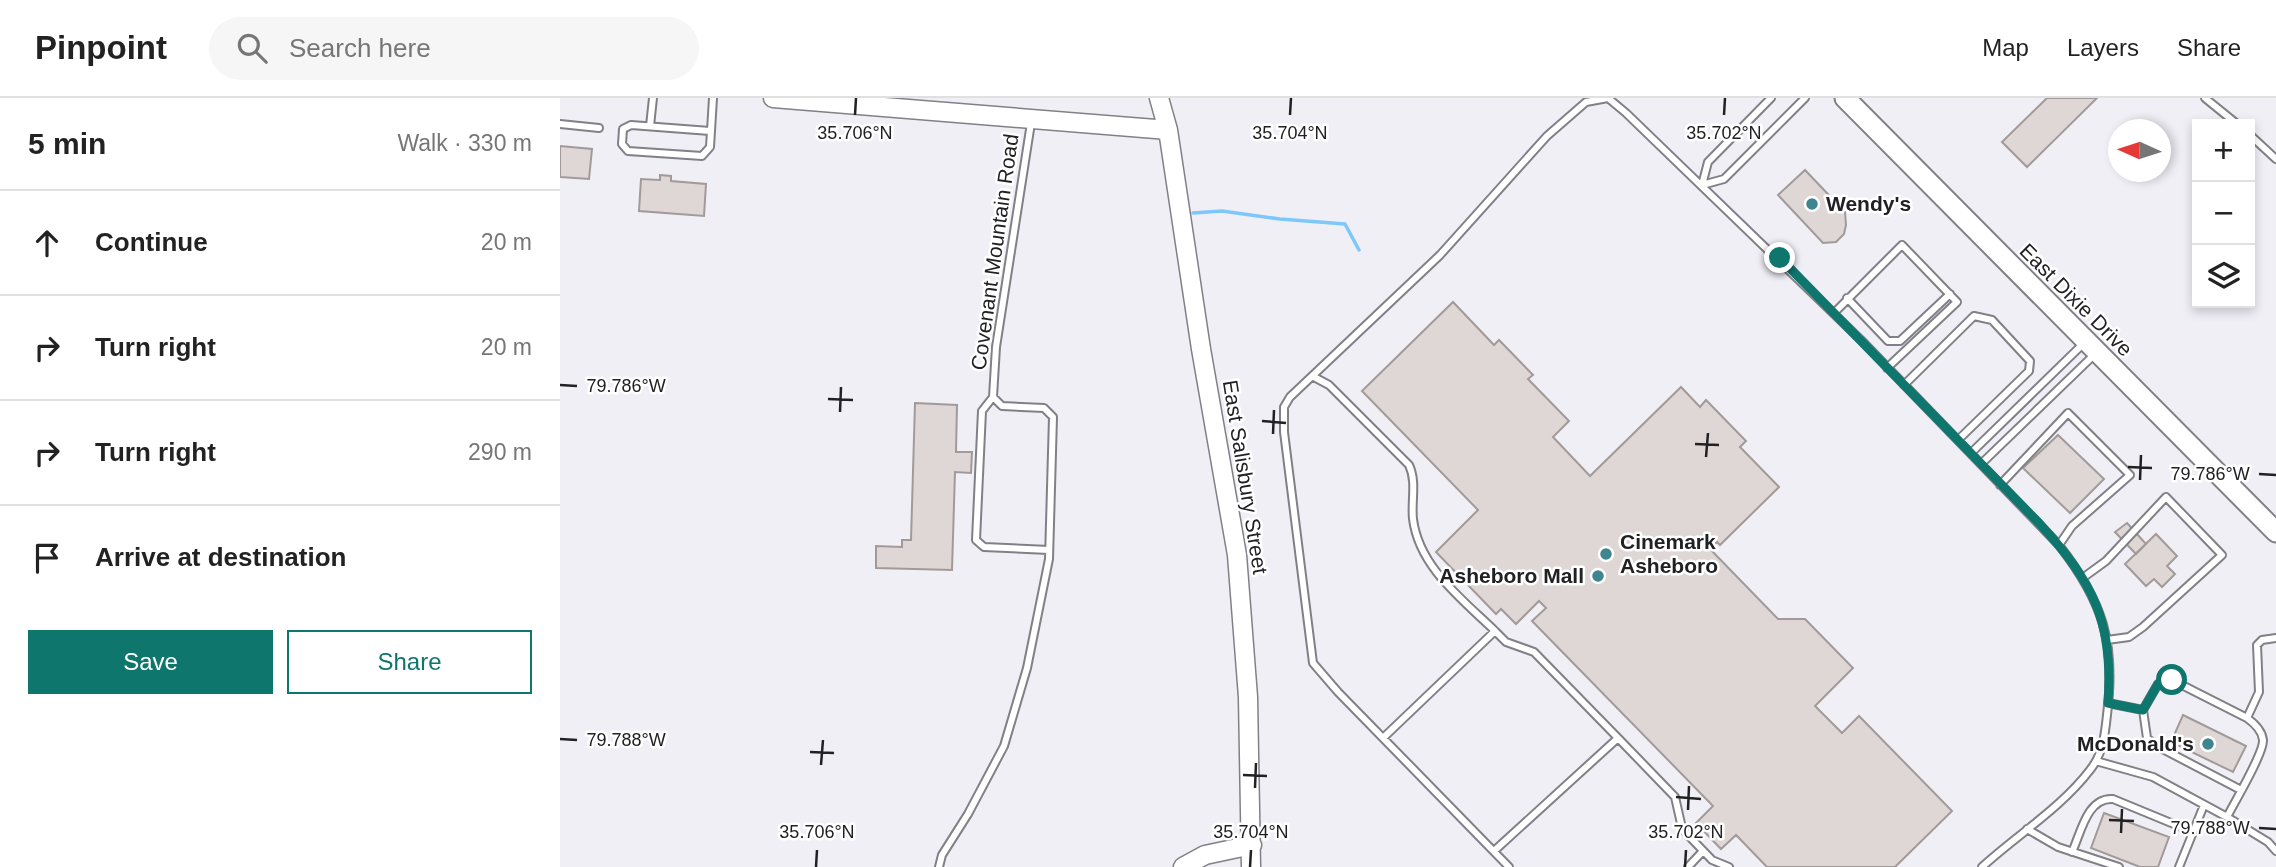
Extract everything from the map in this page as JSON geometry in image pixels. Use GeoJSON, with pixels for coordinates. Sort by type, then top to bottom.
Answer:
{"type":"FeatureCollection","features":[{"type":"Feature","properties":{"kind":"main road"},"geometry":{"type":"LineString","coordinates":[[774,98],[915,104],[1032,119],[1168,130]]}},
{"type":"Feature","properties":{"kind":"main road","name":"East Salisbury Street"},"geometry":{"type":"LineString","coordinates":[[1159,98],[1168,130],[1201,349],[1237,555],[1248,697],[1251,867]]}},
{"type":"Feature","properties":{"kind":"main road","name":"East Dixie Drive"},"geometry":{"type":"LineString","coordinates":[[1844,98],[2276,532]]}},
{"type":"Feature","properties":{"kind":"main road"},"geometry":{"type":"LineString","coordinates":[[1183,867],[1205,855],[1252,845]]}},
{"type":"Feature","properties":{"kind":"lane"},"geometry":{"type":"LineString","coordinates":[[650,126],[653,98]]}},
{"type":"Feature","properties":{"kind":"lane"},"geometry":{"type":"LineString","coordinates":[[710,131],[631,125],[623,129],[622,144],[628,151],[702,156],[710,147],[713,98]]}},
{"type":"Feature","properties":{"kind":"lane"},"geometry":{"type":"LineString","coordinates":[[1509,867],[1321,675],[1311,657],[1283,422],[1284,407],[1290,397],[1440,255],[1548,136],[1586,102],[1608,98],[1834,313],[2059,545],[2084,577],[2099,611],[2107,640],[2110,673],[2101,752],[2091,769],[2064,798],[1982,867]]}},
{"type":"Feature","properties":{"kind":"lane"},"geometry":{"type":"LineString","coordinates":[[1702,185],[1708,162],[1771,98]]}},
{"type":"Feature","properties":{"kind":"lane"},"geometry":{"type":"LineString","coordinates":[[1702,185],[1724,179],[1805,98]]}},
{"type":"Feature","properties":{"kind":"lane"},"geometry":{"type":"LineString","coordinates":[[2205,98],[2231,119]]}},
{"type":"Feature","properties":{"kind":"lane","name":"Covenant Mountain Road"},"geometry":{"type":"LineString","coordinates":[[939,867],[942,855],[968,814],[1004,746],[1027,668],[1049,550],[1053,416],[1044,408],[1002,406],[993,397],[996,347],[1032,119]]}},
{"type":"Feature","properties":{"kind":"lane"},"geometry":{"type":"LineString","coordinates":[[560,124],[599,128]]}},
{"type":"Feature","properties":{"kind":"lane"},"geometry":{"type":"LineString","coordinates":[[2255,140],[2276,159]]}},
{"type":"Feature","properties":{"kind":"lane"},"geometry":{"type":"LineString","coordinates":[[1834,313],[1902,245],[1957,302],[1887,368]]}},
{"type":"Feature","properties":{"kind":"lane"},"geometry":{"type":"LineString","coordinates":[[1847,298],[1888,341],[1900,341],[1950,295]]}},
{"type":"Feature","properties":{"kind":"lane"},"geometry":{"type":"LineString","coordinates":[[1904,385],[1974,316],[1992,320],[2030,361],[2029,371],[1958,440]]}},
{"type":"Feature","properties":{"kind":"lane"},"geometry":{"type":"LineString","coordinates":[[1971,453],[2091,347]]}},
{"type":"Feature","properties":{"kind":"lane"},"geometry":{"type":"LineString","coordinates":[[1981,464],[2091,347]]}},
{"type":"Feature","properties":{"kind":"lane"},"geometry":{"type":"LineString","coordinates":[[1314,377],[1329,385],[1409,465],[1413,479],[1413,517],[1423,554],[1445,582],[1506,642],[1534,652],[1668,788],[1675,797],[1682,828],[1712,860],[1729,867]]}},
{"type":"Feature","properties":{"kind":"lane"},"geometry":{"type":"LineString","coordinates":[[993,397],[982,411],[976,540],[984,547],[1049,550]]}},
{"type":"Feature","properties":{"kind":"lane"},"geometry":{"type":"LineString","coordinates":[[2000,485],[2068,413],[2130,475],[2072,526],[2059,545]]}},
{"type":"Feature","properties":{"kind":"lane"},"geometry":{"type":"LineString","coordinates":[[2084,577],[2106,561],[2166,497],[2222,555],[2129,637],[2107,640]]}},
{"type":"Feature","properties":{"kind":"lane"},"geometry":{"type":"LineString","coordinates":[[1383,738],[1494,631]]}},
{"type":"Feature","properties":{"kind":"lane"},"geometry":{"type":"LineString","coordinates":[[2247,718],[2259,692],[2257,645],[2262,640],[2276,638]]}},
{"type":"Feature","properties":{"kind":"lane"},"geometry":{"type":"LineString","coordinates":[[2227,817],[2241,790],[2262,748],[2263,740],[2256,724],[2168,680],[2158,684],[2143,710],[2145,732],[2150,742],[2241,790]]}},
{"type":"Feature","properties":{"kind":"lane"},"geometry":{"type":"LineString","coordinates":[[2108,703],[2143,710]]}},
{"type":"Feature","properties":{"kind":"lane"},"geometry":{"type":"LineString","coordinates":[[1494,851],[1618,737]]}},
{"type":"Feature","properties":{"kind":"lane"},"geometry":{"type":"LineString","coordinates":[[2096,761],[2153,776],[2227,817],[2268,842],[2276,851]]}},
{"type":"Feature","properties":{"kind":"lane"},"geometry":{"type":"LineString","coordinates":[[2072,852],[2093,805],[2106,798],[2193,832]]}},
{"type":"Feature","properties":{"kind":"lane"},"geometry":{"type":"LineString","coordinates":[[2179,867],[2204,805]]}},
{"type":"Feature","properties":{"kind":"lane"},"geometry":{"type":"LineString","coordinates":[[2027,829],[2050,843],[2119,867]]}},
{"type":"Feature","properties":{"kind":"lane"},"geometry":{"type":"LineString","coordinates":[[2268,842],[2276,844]]}},
{"type":"Feature","properties":{"kind":"lane"},"geometry":{"type":"LineString","coordinates":[[1688,867],[1703,851]]}},
{"type":"Feature","properties":{"kind":"building"},"geometry":{"type":"Polygon","coordinates":[[[2047,98],[2097,98],[2027,167],[2002,142],[2047,98]]]}},
{"type":"Feature","properties":{"kind":"building"},"geometry":{"type":"Polygon","coordinates":[[[560,146],[592,149],[589,179],[560,177],[560,146]]]}},
{"type":"Feature","properties":{"kind":"building","name":"Wendy's"},"geometry":{"type":"Polygon","coordinates":[[[1805,170],[1845,212],[1844,234],[1836,242],[1823,243],[1778,195],[1805,170]]]}},
{"type":"Feature","properties":{"kind":"building"},"geometry":{"type":"Polygon","coordinates":[[[660,175],[671,176],[671,181],[706,184],[704,216],[639,211],[641,179],[660,180],[660,175]]]}},
{"type":"Feature","properties":{"kind":"building","name":"Asheboro Mall"},"geometry":{"type":"Polygon","coordinates":[[[1453,302],[1494,345],[1499,340],[1533,375],[1528,379],[1569,421],[1553,437],[1590,476],[1681,387],[1700,407],[1706,400],[1746,441],[1740,447],[1779,487],[1720,545],[1717,542],[1710,549],[1778,619],[1805,619],[1853,668],[1815,706],[1842,733],[1859,716],[1952,811],[1895,867],[1767,867],[1736,835],[1721,849],[1696,823],[1713,806],[1532,621],[1546,608],[1539,601],[1516,624],[1501,609],[1496,614],[1436,552],[1478,510],[1362,391],[1453,302]]]}},
{"type":"Feature","properties":{"kind":"building"},"geometry":{"type":"Polygon","coordinates":[[[915,403],[957,405],[956,452],[972,452],[971,473],[955,472],[952,570],[876,568],[876,546],[902,547],[902,540],[911,540],[915,403]]]}},
{"type":"Feature","properties":{"kind":"building"},"geometry":{"type":"Polygon","coordinates":[[[2058,435],[2104,479],[2070,513],[2023,468],[2058,435]]]}},
{"type":"Feature","properties":{"kind":"building"},"geometry":{"type":"Polygon","coordinates":[[[2127,523],[2146,544],[2136,554],[2115,532],[2127,523]]]}},
{"type":"Feature","properties":{"kind":"building"},"geometry":{"type":"Polygon","coordinates":[[[2156,534],[2177,556],[2167,566],[2175,574],[2162,587],[2154,579],[2146,586],[2125,564],[2156,534]]]}},
{"type":"Feature","properties":{"kind":"building","name":"McDonald's"},"geometry":{"type":"Polygon","coordinates":[[[2183,715],[2246,746],[2233,772],[2171,742],[2183,715]]]}},
{"type":"Feature","properties":{"kind":"building"},"geometry":{"type":"Polygon","coordinates":[[[2104,813],[2169,837],[2158,867],[2140,867],[2091,848],[2104,813]]]}},
{"type":"Feature","properties":{"kind":"waterway"},"geometry":{"type":"LineString","coordinates":[[1193,213],[1222,211],[1345,224],[1359,250]]}},
{"type":"Feature","properties":{"kind":"place","name":"Wendy's"},"geometry":{"type":"Point","coordinates":[1812,204]}},
{"type":"Feature","properties":{"kind":"place","name":"Cinemark Asheboro"},"geometry":{"type":"Point","coordinates":[1606,554]}},
{"type":"Feature","properties":{"kind":"place","name":"Asheboro Mall"},"geometry":{"type":"Point","coordinates":[1598,576]}},
{"type":"Feature","properties":{"kind":"place","name":"McDonald's"},"geometry":{"type":"Point","coordinates":[2208,744]}},
{"type":"Feature","properties":{"kind":"route"},"geometry":{"type":"LineString","coordinates":[[1780,258],[2039,523],[2077,567],[2091,591],[2107,640],[2110,661],[2108,703],[2143,710],[2154,688],[2162,681],[2172,680]]}}]}
